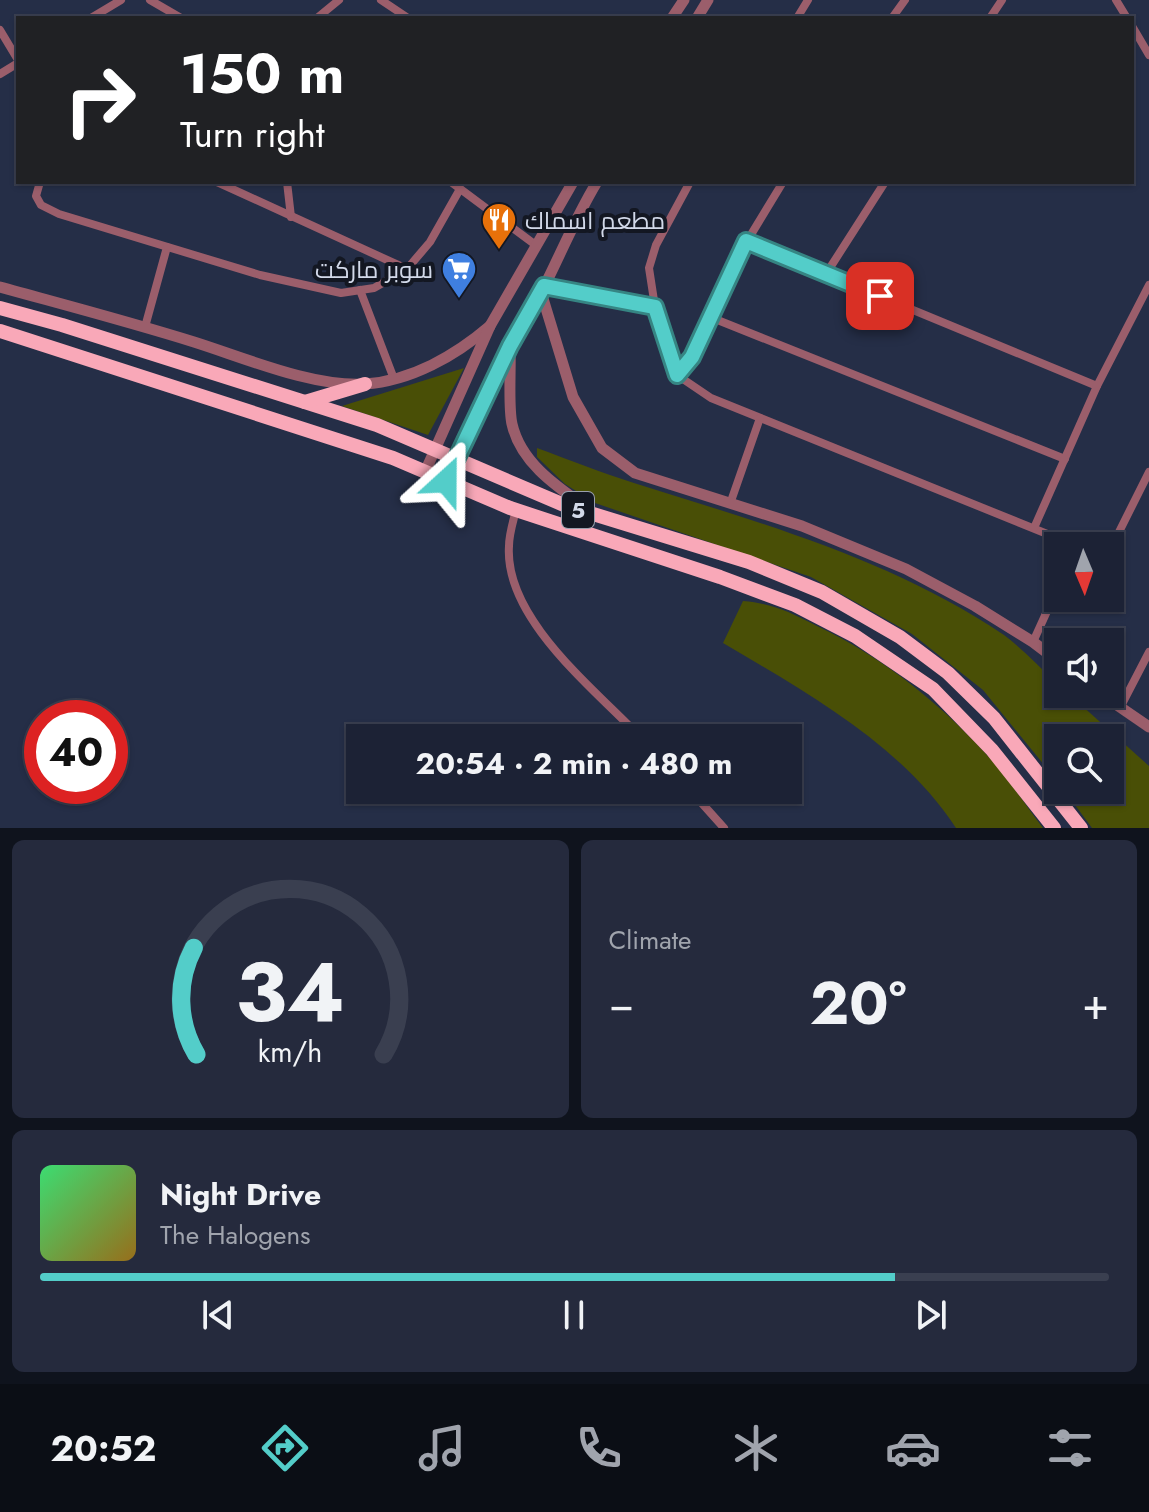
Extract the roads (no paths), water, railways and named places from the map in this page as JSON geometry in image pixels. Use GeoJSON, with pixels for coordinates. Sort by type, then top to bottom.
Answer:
{"type":"FeatureCollection","features":[{"type":"Feature","properties":{"kind":"highway","name":"5"},"geometry":{"type":"LineString","coordinates":[[0,308],[377,425],[564,505],[749,562],[822,592],[900,637],[948,673],[994,718],[1081,828]]}},
{"type":"Feature","properties":{"kind":"highway","name":"5"},"geometry":{"type":"LineString","coordinates":[[0,331],[393,458],[516,510],[795,605],[855,636],[933,689],[992,750],[1054,828]]}},
{"type":"Feature","properties":{"kind":"highway"},"geometry":{"type":"LineString","coordinates":[[305,402],[365,384]]}},
{"type":"Feature","properties":{"kind":"street"},"geometry":{"type":"LineString","coordinates":[[94,16],[121,0]]}},
{"type":"Feature","properties":{"kind":"street"},"geometry":{"type":"LineString","coordinates":[[150,0],[178,16]]}},
{"type":"Feature","properties":{"kind":"street"},"geometry":{"type":"LineString","coordinates":[[319,16],[339,0]]}},
{"type":"Feature","properties":{"kind":"street"},"geometry":{"type":"LineString","coordinates":[[381,0],[405,16]]}},
{"type":"Feature","properties":{"kind":"street"},"geometry":{"type":"LineString","coordinates":[[1134,29],[1149,55]]}},
{"type":"Feature","properties":{"kind":"street"},"geometry":{"type":"LineString","coordinates":[[0,30],[16,58]]}},
{"type":"Feature","properties":{"kind":"street"},"geometry":{"type":"LineString","coordinates":[[39,184],[36,196],[41,205],[59,214],[260,275],[341,293],[374,288],[407,269],[430,242],[460,189]]}},
{"type":"Feature","properties":{"kind":"street"},"geometry":{"type":"LineString","coordinates":[[221,184],[407,269]]}},
{"type":"Feature","properties":{"kind":"street"},"geometry":{"type":"LineString","coordinates":[[287,184],[291,217]]}},
{"type":"Feature","properties":{"kind":"street"},"geometry":{"type":"LineString","coordinates":[[454,184],[537,246]]}},
{"type":"Feature","properties":{"kind":"street"},"geometry":{"type":"LineString","coordinates":[[425,472],[490,326],[572,184]]}},
{"type":"Feature","properties":{"kind":"street"},"geometry":{"type":"LineString","coordinates":[[446,481],[510,346],[543,289],[578,213],[596,184]]}},
{"type":"Feature","properties":{"kind":"street"},"geometry":{"type":"LineString","coordinates":[[689,184],[656,245],[649,268],[655,307],[677,375],[711,398],[1044,532]]}},
{"type":"Feature","properties":{"kind":"street"},"geometry":{"type":"LineString","coordinates":[[677,375],[692,357],[746,241],[782,184]]}},
{"type":"Feature","properties":{"kind":"street"},"geometry":{"type":"LineString","coordinates":[[826,274],[884,184]]}},
{"type":"Feature","properties":{"kind":"street"},"geometry":{"type":"LineString","coordinates":[[746,241],[1097,386]]}},
{"type":"Feature","properties":{"kind":"street"},"geometry":{"type":"LineString","coordinates":[[145,327],[167,247]]}},
{"type":"Feature","properties":{"kind":"street"},"geometry":{"type":"LineString","coordinates":[[1034,528],[1097,386],[1149,285]]}},
{"type":"Feature","properties":{"kind":"street"},"geometry":{"type":"LineString","coordinates":[[0,287],[145,327],[326,383],[365,384],[394,379],[448,358],[490,326]]}},
{"type":"Feature","properties":{"kind":"street"},"geometry":{"type":"LineString","coordinates":[[543,289],[573,397],[602,448],[635,473],[802,526],[906,569],[975,606],[1044,650]]}},
{"type":"Feature","properties":{"kind":"street"},"geometry":{"type":"LineString","coordinates":[[360,290],[394,379]]}},
{"type":"Feature","properties":{"kind":"street"},"geometry":{"type":"LineString","coordinates":[[710,317],[1065,459]]}},
{"type":"Feature","properties":{"kind":"street"},"geometry":{"type":"LineString","coordinates":[[510,346],[511,421],[517,442],[553,483],[597,516]]}},
{"type":"Feature","properties":{"kind":"street"},"geometry":{"type":"LineString","coordinates":[[730,504],[760,418]]}},
{"type":"Feature","properties":{"kind":"street"},"geometry":{"type":"LineString","coordinates":[[1119,532],[1149,472]]}},
{"type":"Feature","properties":{"kind":"street"},"geometry":{"type":"LineString","coordinates":[[516,510],[508,548],[516,586],[530,617],[551,648],[627,724]]}},
{"type":"Feature","properties":{"kind":"street"},"geometry":{"type":"LineString","coordinates":[[1033,642],[1047,612]]}},
{"type":"Feature","properties":{"kind":"street"},"geometry":{"type":"LineString","coordinates":[[1124,700],[1149,652]]}},
{"type":"Feature","properties":{"kind":"street"},"geometry":{"type":"LineString","coordinates":[[1120,708],[1149,727]]}},
{"type":"Feature","properties":{"kind":"street"},"geometry":{"type":"LineString","coordinates":[[703,804],[724,828]]}},
{"type":"Feature","properties":{"kind":"lane"},"geometry":{"type":"LineString","coordinates":[[543,289],[655,307]]}},
{"type":"Feature","properties":{"kind":"place","name":"مطعم اسماك"},"geometry":{"type":"Point","coordinates":[499,251]}},
{"type":"Feature","properties":{"kind":"place","name":"سوبر ماركت"},"geometry":{"type":"Point","coordinates":[459,300]}}]}
